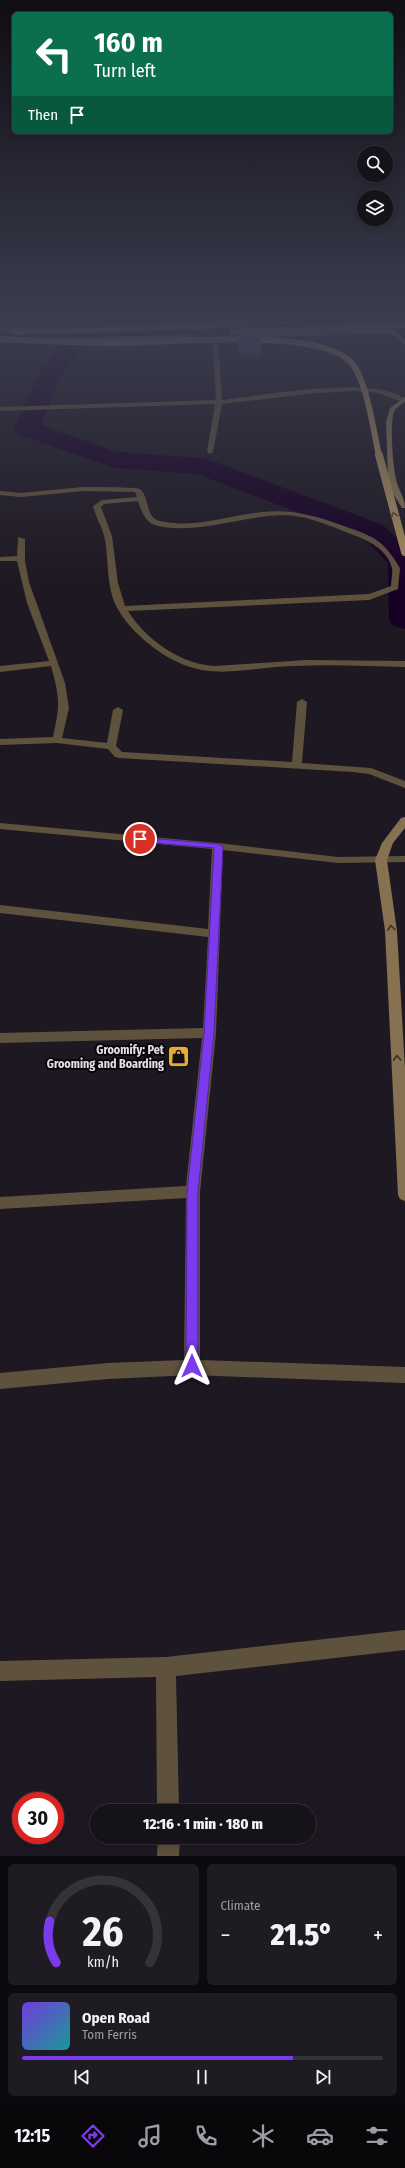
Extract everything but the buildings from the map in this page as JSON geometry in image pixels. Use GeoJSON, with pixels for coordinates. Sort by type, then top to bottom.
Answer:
{"type":"FeatureCollection","features":[{"type":"Feature","properties":{"kind":"main road"},"geometry":{"type":"LineString","coordinates":[[367,408],[386,491],[405,552]]}},
{"type":"Feature","properties":{"kind":"street"},"geometry":{"type":"LineString","coordinates":[[0,409],[43,408]]}},
{"type":"Feature","properties":{"kind":"street"},"geometry":{"type":"LineString","coordinates":[[210,452],[218,408]]}},
{"type":"Feature","properties":{"kind":"street"},"geometry":{"type":"LineString","coordinates":[[394,408],[392,409],[389,422],[392,478],[396,492],[405,506]]}},
{"type":"Feature","properties":{"kind":"street"},"geometry":{"type":"LineString","coordinates":[[0,493],[21,495],[70,490],[113,491],[134,489],[138,491],[147,515],[152,522],[164,524],[224,521],[261,514],[284,513],[306,515],[365,536],[379,544],[396,568],[395,587],[383,593],[369,597],[196,604],[122,609]]}},
{"type":"Feature","properties":{"kind":"street"},"geometry":{"type":"LineString","coordinates":[[141,499],[106,502],[97,506],[99,515],[108,534],[115,592],[122,609],[132,624],[156,644],[184,663],[197,667],[214,669],[276,664],[405,664]]}},
{"type":"Feature","properties":{"kind":"street"},"geometry":{"type":"LineString","coordinates":[[20,539],[20,558],[24,585],[53,663],[61,680],[64,706],[56,740]]}},
{"type":"Feature","properties":{"kind":"street"},"geometry":{"type":"LineString","coordinates":[[0,559],[20,558]]}},
{"type":"Feature","properties":{"kind":"street"},"geometry":{"type":"LineString","coordinates":[[0,669],[53,663]]}},
{"type":"Feature","properties":{"kind":"street"},"geometry":{"type":"LineString","coordinates":[[297,765],[302,702]]}},
{"type":"Feature","properties":{"kind":"street"},"geometry":{"type":"LineString","coordinates":[[111,746],[118,710]]}},
{"type":"Feature","properties":{"kind":"street"},"geometry":{"type":"LineString","coordinates":[[0,742],[56,740],[111,746],[119,755],[297,765],[371,771],[405,785]]}},
{"type":"Feature","properties":{"kind":"street"},"geometry":{"type":"LineString","coordinates":[[405,820],[388,843],[380,860],[391,931],[405,1195]]}},
{"type":"Feature","properties":{"kind":"street"},"geometry":{"type":"LineString","coordinates":[[0,826],[218,846],[338,860],[405,860]]}},
{"type":"Feature","properties":{"kind":"street"},"geometry":{"type":"LineString","coordinates":[[192,1366],[193,1192],[209,1033],[218,846]]}},
{"type":"Feature","properties":{"kind":"street"},"geometry":{"type":"LineString","coordinates":[[0,909],[214,934]]}},
{"type":"Feature","properties":{"kind":"street"},"geometry":{"type":"LineString","coordinates":[[0,1038],[209,1033]]}},
{"type":"Feature","properties":{"kind":"street"},"geometry":{"type":"LineString","coordinates":[[0,1203],[193,1192]]}},
{"type":"Feature","properties":{"kind":"street"},"geometry":{"type":"LineString","coordinates":[[0,1381],[108,1371],[192,1366],[405,1375]]}},
{"type":"Feature","properties":{"kind":"street"},"geometry":{"type":"LineString","coordinates":[[0,1671],[166,1667],[405,1640]]}},
{"type":"Feature","properties":{"kind":"street"},"geometry":{"type":"LineString","coordinates":[[166,1667],[168,1804]]}},
{"type":"Feature","properties":{"kind":"street"},"geometry":{"type":"LineString","coordinates":[[168,1856],[169,1844]]}},
{"type":"Feature","properties":{"kind":"waterway"},"geometry":{"type":"LineString","coordinates":[[36,408],[27,429],[114,460],[201,466],[373,531],[403,561],[405,619]]}},
{"type":"Feature","properties":{"kind":"place","name":"Groomify: Pet Grooming and Boarding"},"geometry":{"type":"Point","coordinates":[179,1057]}},
{"type":"Feature","properties":{"kind":"route"},"geometry":{"type":"LineString","coordinates":[[140,839],[218,846],[209,1033],[193,1192],[192,1366]]}}]}
